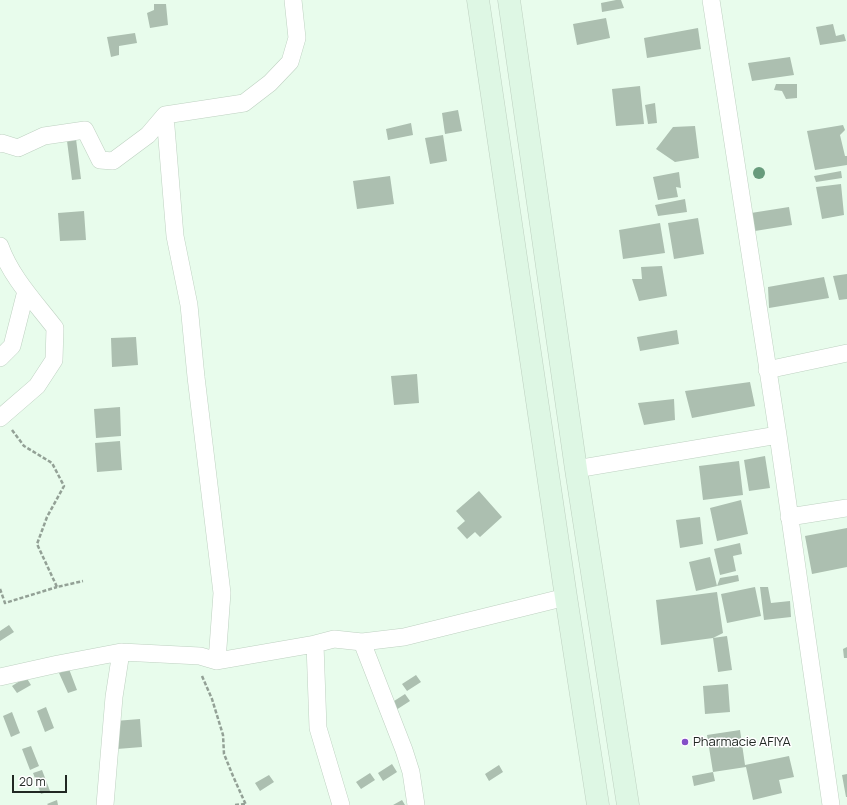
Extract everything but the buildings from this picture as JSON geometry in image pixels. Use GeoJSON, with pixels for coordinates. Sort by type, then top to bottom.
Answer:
{"type":"FeatureCollection","features":[{"type":"Feature","properties":{"kind":"main road"},"geometry":{"type":"LineString","coordinates":[[478,0],[598,805]]}},
{"type":"Feature","properties":{"kind":"main road"},"geometry":{"type":"LineString","coordinates":[[509,0],[576,469],[628,805]]}},
{"type":"Feature","properties":{"kind":"street"},"geometry":{"type":"LineString","coordinates":[[0,144],[2,143],[18,148],[44,136],[85,130],[100,160],[113,161],[148,135],[164,115],[244,103],[270,83],[290,62],[297,38],[293,0]]}},
{"type":"Feature","properties":{"kind":"street"},"geometry":{"type":"LineString","coordinates":[[711,0],[778,435],[831,805]]}},
{"type":"Feature","properties":{"kind":"street"},"geometry":{"type":"LineString","coordinates":[[164,115],[175,236],[189,305],[196,377],[222,593],[217,661]]}},
{"type":"Feature","properties":{"kind":"street"},"geometry":{"type":"LineString","coordinates":[[0,246],[4,258],[26,291],[56,328],[54,360],[37,386],[1,418]]}},
{"type":"Feature","properties":{"kind":"street"},"geometry":{"type":"LineString","coordinates":[[0,358],[12,346],[26,291]]}},
{"type":"Feature","properties":{"kind":"street"},"geometry":{"type":"LineString","coordinates":[[767,370],[847,353]]}},
{"type":"Feature","properties":{"kind":"street"},"geometry":{"type":"LineString","coordinates":[[576,469],[778,435]]}},
{"type":"Feature","properties":{"kind":"street"},"geometry":{"type":"LineString","coordinates":[[789,517],[847,508]]}},
{"type":"Feature","properties":{"kind":"street"},"geometry":{"type":"LineString","coordinates":[[0,677],[121,652],[200,656],[217,661],[315,644],[334,639],[362,642],[404,637],[566,597]]}},
{"type":"Feature","properties":{"kind":"street"},"geometry":{"type":"LineString","coordinates":[[362,642],[404,750],[411,772],[416,805]]}},
{"type":"Feature","properties":{"kind":"street"},"geometry":{"type":"LineString","coordinates":[[315,644],[318,728],[341,805]]}},
{"type":"Feature","properties":{"kind":"street"},"geometry":{"type":"LineString","coordinates":[[105,805],[114,697],[121,652]]}},
{"type":"Feature","properties":{"kind":"path"},"geometry":{"type":"LineString","coordinates":[[1,418],[24,446],[52,463],[64,486],[47,516],[37,544],[56,587]]}},
{"type":"Feature","properties":{"kind":"path"},"geometry":{"type":"LineString","coordinates":[[0,589],[5,603],[56,587],[83,581]]}},
{"type":"Feature","properties":{"kind":"path"},"geometry":{"type":"LineString","coordinates":[[200,656],[202,675],[212,699],[223,734],[224,754],[246,804],[235,805]]}},
{"type":"Feature","properties":{"kind":"place","name":"Pharmacie AFIYA"},"geometry":{"type":"Point","coordinates":[685,742]}}]}
